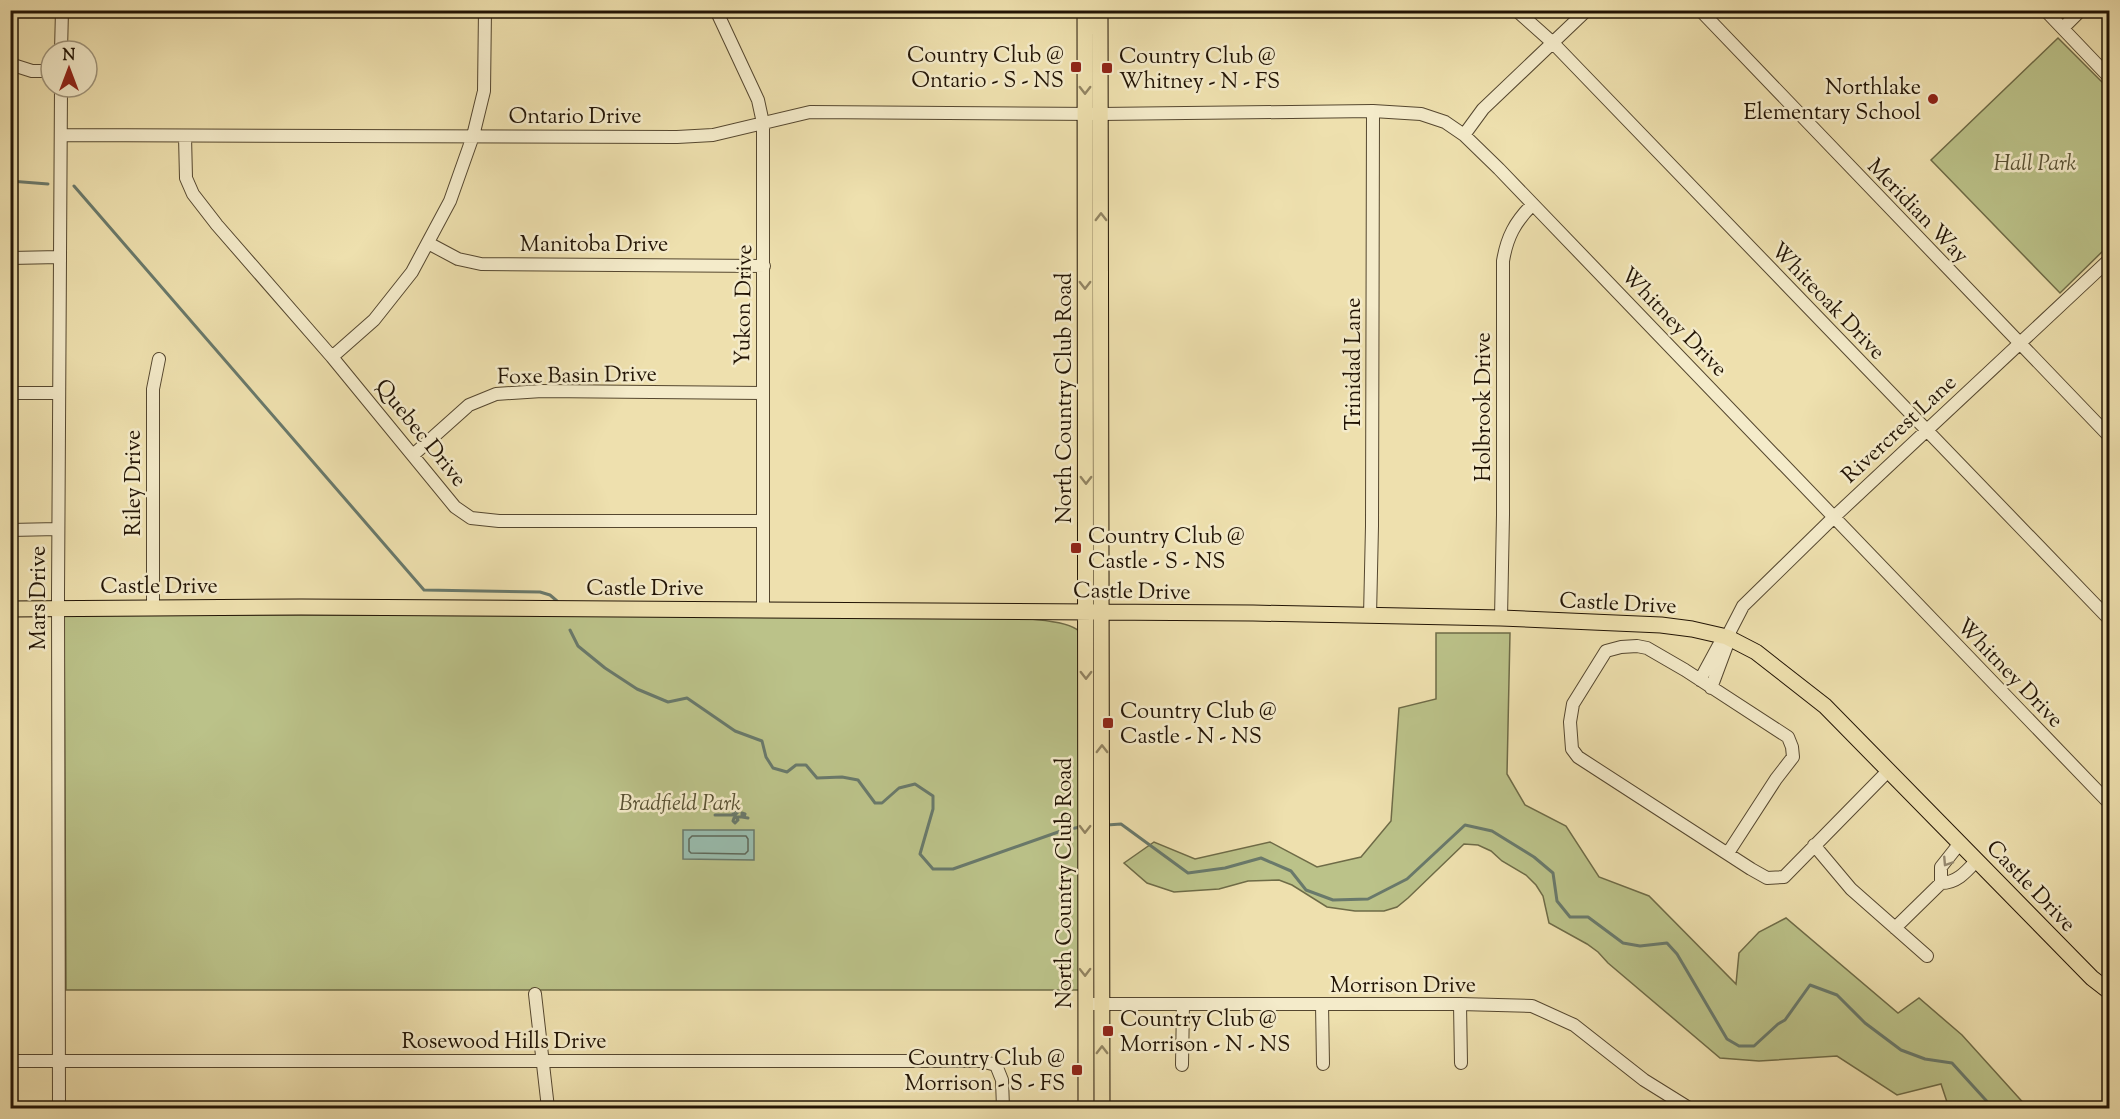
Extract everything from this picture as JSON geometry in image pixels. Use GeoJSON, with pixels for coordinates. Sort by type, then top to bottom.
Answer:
{"type":"FeatureCollection","features":[{"type":"Feature","properties":{"kind":"main road","name":"North Country Club Road"},"geometry":{"type":"LineString","coordinates":[[1085,10],[1093,113]]}},
{"type":"Feature","properties":{"kind":"main road","name":"North Country Club Road"},"geometry":{"type":"LineString","coordinates":[[1100,10],[1093,113],[1093,373],[1094,612],[1102,807],[1102,1108]]}},
{"type":"Feature","properties":{"kind":"main road","name":"Castle Drive"},"geometry":{"type":"LineString","coordinates":[[10,609],[1094,612],[1501,618],[1661,625],[1692,629],[1727,637],[1756,652],[1825,706],[2092,978],[2109,992]]}},
{"type":"Feature","properties":{"kind":"main road","name":"North Country Club Road"},"geometry":{"type":"LineString","coordinates":[[1086,1108],[1085,856],[1094,612]]}},
{"type":"Feature","properties":{"kind":"main road"},"geometry":{"type":"LineString","coordinates":[[1085,906],[1102,906]]}},
{"type":"Feature","properties":{"kind":"street"},"geometry":{"type":"LineString","coordinates":[[61,39],[62,10]]}},
{"type":"Feature","properties":{"kind":"street"},"geometry":{"type":"LineString","coordinates":[[332,357],[374,320],[412,272],[450,201],[473,136],[484,92],[485,10]]}},
{"type":"Feature","properties":{"kind":"street","name":"Yukon Drive"},"geometry":{"type":"LineString","coordinates":[[716,10],[758,100],[763,123],[763,610]]}},
{"type":"Feature","properties":{"kind":"street","name":"Whiteoak Drive"},"geometry":{"type":"LineString","coordinates":[[1516,10],[1553,43],[2109,620]]}},
{"type":"Feature","properties":{"kind":"street"},"geometry":{"type":"LineString","coordinates":[[1464,135],[1483,109],[1587,10]]}},
{"type":"Feature","properties":{"kind":"street","name":"Meridian Way"},"geometry":{"type":"LineString","coordinates":[[1700,10],[2109,437]]}},
{"type":"Feature","properties":{"kind":"street"},"geometry":{"type":"LineString","coordinates":[[2045,10],[2109,78]]}},
{"type":"Feature","properties":{"kind":"street"},"geometry":{"type":"LineString","coordinates":[[2063,28],[2081,10]]}},
{"type":"Feature","properties":{"kind":"street"},"geometry":{"type":"LineString","coordinates":[[10,64],[39,71]]}},
{"type":"Feature","properties":{"kind":"street","name":"Mars Drive"},"geometry":{"type":"LineString","coordinates":[[59,1108],[58,529],[61,99]]}},
{"type":"Feature","properties":{"kind":"street","name":"Whitney Drive"},"geometry":{"type":"LineString","coordinates":[[1093,113],[1373,111],[1421,114],[1445,122],[1464,135],[2109,804]]}},
{"type":"Feature","properties":{"kind":"street","name":"Trinidad Lane"},"geometry":{"type":"LineString","coordinates":[[1370,616],[1373,111]]}},
{"type":"Feature","properties":{"kind":"street","name":"Ontario Drive"},"geometry":{"type":"LineString","coordinates":[[61,135],[677,137],[713,135],[810,112],[1093,113]]}},
{"type":"Feature","properties":{"kind":"street","name":"Quebec Drive"},"geometry":{"type":"LineString","coordinates":[[185,136],[186,178],[193,194],[217,225],[332,357],[455,507],[471,518],[499,521],[762,521]]}},
{"type":"Feature","properties":{"kind":"street","name":"Holbrook Drive"},"geometry":{"type":"LineString","coordinates":[[1501,618],[1503,261],[1511,230],[1532,205]]}},
{"type":"Feature","properties":{"kind":"street","name":"Manitoba Drive"},"geometry":{"type":"LineString","coordinates":[[428,243],[458,259],[481,264],[764,266]]}},
{"type":"Feature","properties":{"kind":"street"},"geometry":{"type":"LineString","coordinates":[[10,258],[60,258]]}},
{"type":"Feature","properties":{"kind":"street","name":"Rivercrest Lane"},"geometry":{"type":"LineString","coordinates":[[1727,637],[1743,606],[1834,517],[2109,259]]}},
{"type":"Feature","properties":{"kind":"street","name":"Riley Drive"},"geometry":{"type":"LineString","coordinates":[[153,608],[153,389],[159,359]]}},
{"type":"Feature","properties":{"kind":"street","name":"Foxe Basin Drive"},"geometry":{"type":"LineString","coordinates":[[413,455],[469,405],[496,394],[542,391],[762,393]]}},
{"type":"Feature","properties":{"kind":"street"},"geometry":{"type":"LineString","coordinates":[[10,393],[59,393]]}},
{"type":"Feature","properties":{"kind":"street"},"geometry":{"type":"LineString","coordinates":[[10,530],[58,529]]}},
{"type":"Feature","properties":{"kind":"street"},"geometry":{"type":"LineString","coordinates":[[1700,680],[1720,643],[1727,637]]}},
{"type":"Feature","properties":{"kind":"street"},"geometry":{"type":"LineString","coordinates":[[1711,688],[1727,645],[1727,637]]}},
{"type":"Feature","properties":{"kind":"street"},"geometry":{"type":"LineString","coordinates":[[1728,853],[1793,757],[1788,736],[1647,648],[1621,647],[1606,651],[1573,704],[1570,722],[1572,749],[1578,758],[1767,878],[1784,877],[1889,770]]}},
{"type":"Feature","properties":{"kind":"street"},"geometry":{"type":"LineString","coordinates":[[1941,883],[1941,867],[1960,843]]}},
{"type":"Feature","properties":{"kind":"street"},"geometry":{"type":"LineString","coordinates":[[1814,845],[1851,889],[1927,956]]}},
{"type":"Feature","properties":{"kind":"street"},"geometry":{"type":"LineString","coordinates":[[1895,928],[1941,883],[1950,883],[1962,876],[1977,860]]}},
{"type":"Feature","properties":{"kind":"street"},"geometry":{"type":"LineString","coordinates":[[535,994],[548,1108]]}},
{"type":"Feature","properties":{"kind":"street","name":"Morrison Drive"},"geometry":{"type":"LineString","coordinates":[[1086,1004],[1461,1004],[1538,1008],[1574,1025],[1644,1080],[1689,1108]]}},
{"type":"Feature","properties":{"kind":"street"},"geometry":{"type":"LineString","coordinates":[[1182,1065],[1183,1004]]}},
{"type":"Feature","properties":{"kind":"street"},"geometry":{"type":"LineString","coordinates":[[1322,1004],[1323,1064]]}},
{"type":"Feature","properties":{"kind":"street"},"geometry":{"type":"LineString","coordinates":[[1461,1004],[1461,1063]]}},
{"type":"Feature","properties":{"kind":"street","name":"Rosewood Hills Drive"},"geometry":{"type":"LineString","coordinates":[[10,1061],[981,1060],[996,1065],[1002,1080],[1003,1108]]}},
{"type":"Feature","properties":{"kind":"green space","name":"Hall Park"},"geometry":{"type":"Polygon","coordinates":[[[2058,38],[2110,90],[2109,245],[2060,293],[1931,160],[2058,38]]]}},
{"type":"Feature","properties":{"kind":"green space","name":"Bradfield Park"},"geometry":{"type":"Polygon","coordinates":[[[64,614],[967,617],[1043,620],[1071,626],[1079,631],[1080,990],[66,990],[64,614]]]}},
{"type":"Feature","properties":{"kind":"green space"},"geometry":{"type":"Polygon","coordinates":[[[1436,633],[1510,633],[1507,774],[1525,805],[1566,826],[1599,877],[1649,896],[1736,984],[1739,953],[1759,932],[1786,918],[1898,1013],[1919,998],[1962,1035],[2028,1108],[1949,1108],[1941,1084],[1897,1095],[1837,1056],[1759,1061],[1720,1058],[1598,952],[1549,923],[1543,896],[1536,885],[1526,875],[1502,861],[1491,851],[1478,845],[1464,844],[1408,898],[1397,907],[1384,911],[1355,911],[1327,907],[1292,885],[1279,880],[1248,881],[1219,889],[1174,892],[1147,883],[1124,863],[1154,842],[1195,859],[1270,842],[1317,867],[1361,857],[1391,821],[1399,708],[1436,699],[1436,633]]]}},
{"type":"Feature","properties":{"kind":"water"},"geometry":{"type":"Polygon","coordinates":[[[683,830],[754,830],[754,860],[683,859],[683,830]]]}},
{"type":"Feature","properties":{"kind":"waterway"},"geometry":{"type":"LineString","coordinates":[[10,181],[48,184]]}},
{"type":"Feature","properties":{"kind":"waterway"},"geometry":{"type":"LineString","coordinates":[[74,186],[424,590],[540,592],[550,595],[557,601]]}},
{"type":"Feature","properties":{"kind":"waterway"},"geometry":{"type":"LineString","coordinates":[[570,630],[578,646],[605,668],[637,689],[668,702],[687,698],[735,731],[762,741],[766,757],[773,768],[787,772],[796,765],[806,765],[817,778],[842,777],[858,780],[875,803],[882,803],[899,788],[915,784],[933,796],[933,809],[920,854],[933,869],[953,869],[1061,831],[1080,827]]}},
{"type":"Feature","properties":{"kind":"waterway"},"geometry":{"type":"LineString","coordinates":[[715,815],[735,815],[738,812],[736,810],[733,812],[733,813],[734,814],[734,815],[735,816],[736,817],[738,820],[735,823],[733,821],[735,817],[736,817],[744,817]]}},
{"type":"Feature","properties":{"kind":"waterway"},"geometry":{"type":"LineString","coordinates":[[744,817],[745,814],[742,813],[742,817],[748,818]]}},
{"type":"Feature","properties":{"kind":"waterway"},"geometry":{"type":"LineString","coordinates":[[1107,825],[1121,824],[1188,873],[1225,868],[1261,858],[1291,871],[1306,890],[1333,900],[1368,899],[1407,879],[1465,825],[1492,831],[1534,857],[1553,873],[1557,901],[1570,917],[1588,917],[1623,943],[1640,946],[1667,943],[1677,954],[1727,1039],[1739,1046],[1754,1046],[1785,1020],[1810,985],[1837,995],[1865,1023],[1901,1050],[1925,1059],[1952,1063],[1993,1108]]}},
{"type":"Feature","properties":{"kind":"place","name":"Country Club @ Ontario - S - NS"},"geometry":{"type":"Point","coordinates":[1076,67]}},
{"type":"Feature","properties":{"kind":"place","name":"Country Club @ Whitney - N - FS"},"geometry":{"type":"Point","coordinates":[1107,68]}},
{"type":"Feature","properties":{"kind":"place","name":"Northlake Elementary School"},"geometry":{"type":"Point","coordinates":[1933,99]}},
{"type":"Feature","properties":{"kind":"place","name":"Country Club @ Castle - S - NS"},"geometry":{"type":"Point","coordinates":[1076,548]}},
{"type":"Feature","properties":{"kind":"place","name":"Country Club @ Castle - N - NS"},"geometry":{"type":"Point","coordinates":[1108,723]}},
{"type":"Feature","properties":{"kind":"place","name":"Country Club @ Morrison - N - NS"},"geometry":{"type":"Point","coordinates":[1108,1031]}},
{"type":"Feature","properties":{"kind":"place","name":"Country Club @ Morrison - S - FS"},"geometry":{"type":"Point","coordinates":[1077,1070]}}]}
